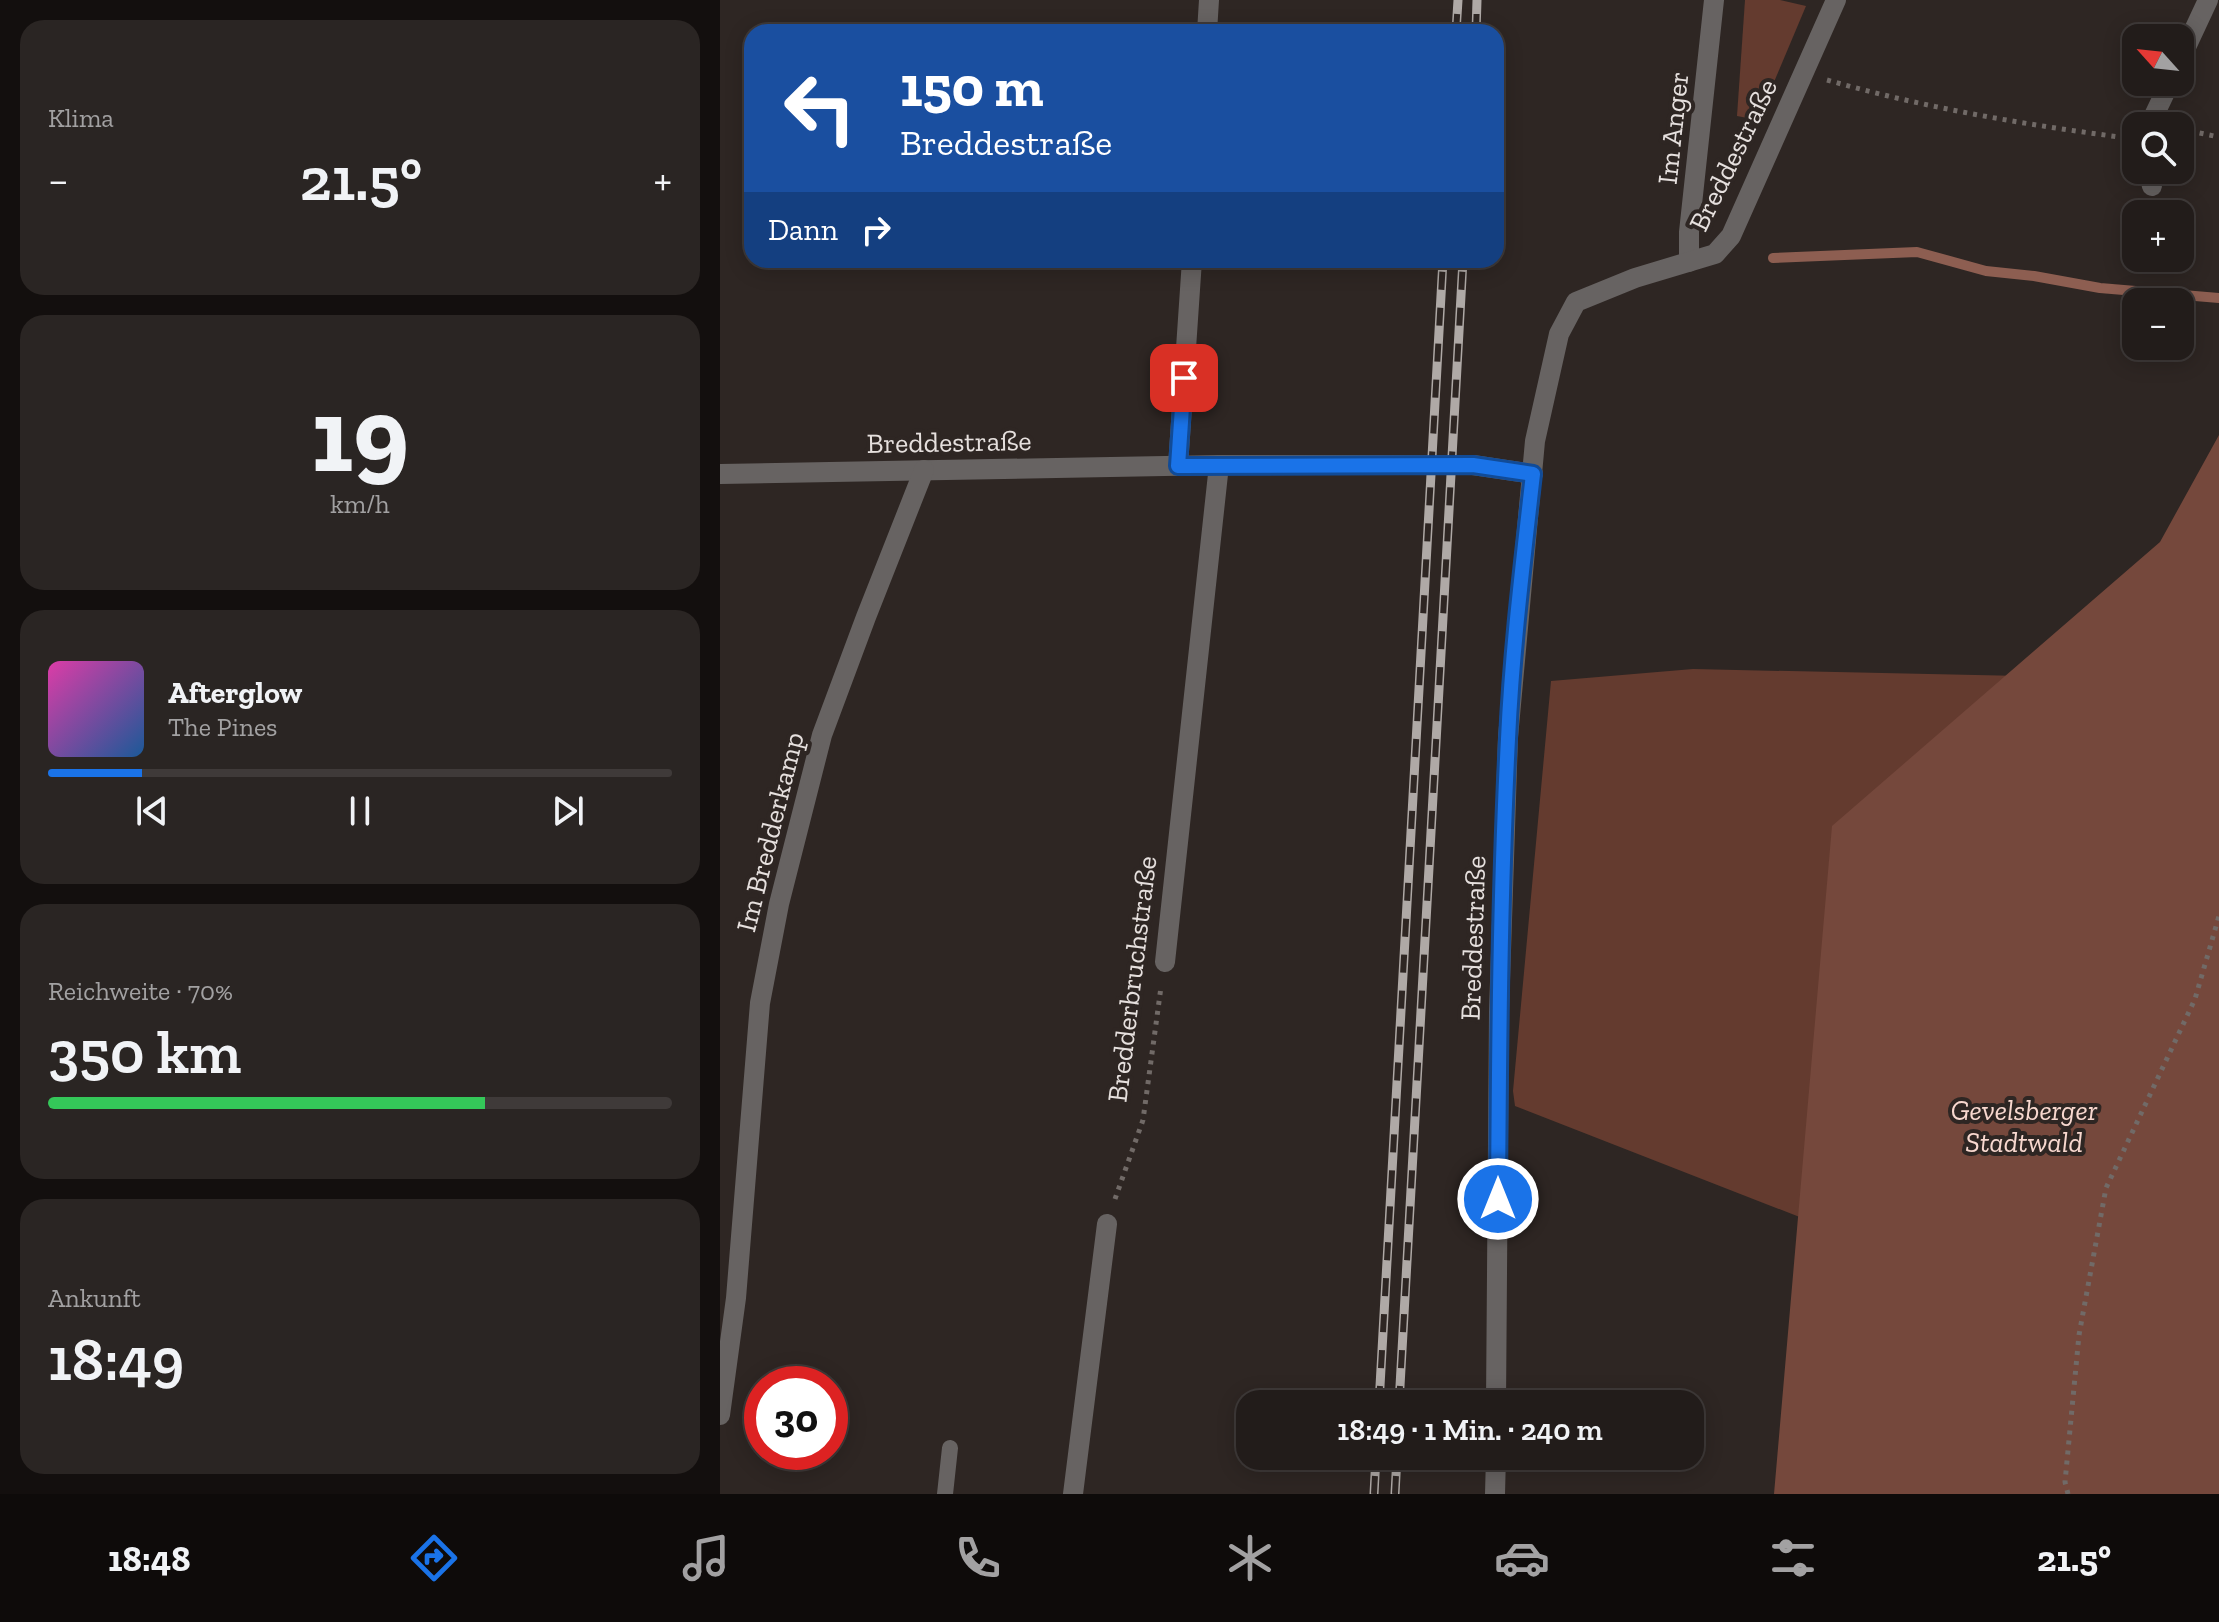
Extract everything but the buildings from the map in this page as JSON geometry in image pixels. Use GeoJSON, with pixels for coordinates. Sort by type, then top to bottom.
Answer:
{"type":"FeatureCollection","features":[{"type":"Feature","properties":{"kind":"street"},"geometry":{"type":"LineString","coordinates":[[1208,24],[1209,0]]}},
{"type":"Feature","properties":{"kind":"street","name":"Im Anger"},"geometry":{"type":"LineString","coordinates":[[1689,262],[1689,232],[1714,0]]}},
{"type":"Feature","properties":{"kind":"street","name":"Breddestraße"},"geometry":{"type":"LineString","coordinates":[[1496,1390],[1499,1012],[1507,752],[1535,441],[1559,334],[1576,302],[1635,278],[1715,254],[1731,236],[1836,0]]}},
{"type":"Feature","properties":{"kind":"street"},"geometry":{"type":"LineString","coordinates":[[2194,30],[2208,0]]}},
{"type":"Feature","properties":{"kind":"street"},"geometry":{"type":"LineString","coordinates":[[1178,466],[1191,268]]}},
{"type":"Feature","properties":{"kind":"street","name":"Breddestraße"},"geometry":{"type":"LineString","coordinates":[[720,474],[1219,465],[1473,465],[1533,474]]}},
{"type":"Feature","properties":{"kind":"street","name":"Bredderbruchstraße"},"geometry":{"type":"LineString","coordinates":[[1165,962],[1219,465]]}},
{"type":"Feature","properties":{"kind":"street","name":"Im Bredderkamp"},"geometry":{"type":"LineString","coordinates":[[720,1415],[736,1298],[760,1003],[779,904],[822,735],[924,470]]}},
{"type":"Feature","properties":{"kind":"street"},"geometry":{"type":"LineString","coordinates":[[1073,1494],[1107,1224]]}},
{"type":"Feature","properties":{"kind":"street"},"geometry":{"type":"LineString","coordinates":[[1495,1494],[1496,1470]]}},
{"type":"Feature","properties":{"kind":"lane"},"geometry":{"type":"LineString","coordinates":[[945,1494],[950,1448]]}},
{"type":"Feature","properties":{"kind":"path"},"geometry":{"type":"LineString","coordinates":[[1804,74],[1861,90],[1978,115],[2122,138]]}},
{"type":"Feature","properties":{"kind":"path"},"geometry":{"type":"LineString","coordinates":[[2194,132],[2219,137]]}},
{"type":"Feature","properties":{"kind":"path"},"geometry":{"type":"LineString","coordinates":[[2068,1494],[2065,1482],[2079,1335],[2106,1188],[2195,999],[2219,916]]}},
{"type":"Feature","properties":{"kind":"path","name":"Bredderbruchstraße"},"geometry":{"type":"LineString","coordinates":[[1107,1224],[1143,1120],[1165,962]]}},
{"type":"Feature","properties":{"kind":"green space"},"geometry":{"type":"Polygon","coordinates":[[[1745,0],[1780,0],[1806,6],[1758,120],[1737,116],[1745,0]]]}},
{"type":"Feature","properties":{"kind":"green space","name":"Gevelsberger Stadtwald"},"geometry":{"type":"Polygon","coordinates":[[[2219,435],[2219,1494],[1774,1494],[1832,826],[2160,542],[2219,435]]]}},
{"type":"Feature","properties":{"kind":"green space"},"geometry":{"type":"Polygon","coordinates":[[[1693,669],[2156,679],[2219,1494],[1820,1225],[1515,1106],[1513,1091],[1551,681],[1693,669]]]}},
{"type":"Feature","properties":{"kind":"waterway"},"geometry":{"type":"LineString","coordinates":[[1773,258],[1917,252],[1986,271],[2100,288],[2219,298]]}},
{"type":"Feature","properties":{"kind":"railway"},"geometry":{"type":"LineString","coordinates":[[1456,24],[1458,0]]}},
{"type":"Feature","properties":{"kind":"railway"},"geometry":{"type":"LineString","coordinates":[[1476,24],[1477,0]]}},
{"type":"Feature","properties":{"kind":"railway"},"geometry":{"type":"LineString","coordinates":[[1380,1390],[1443,268]]}},
{"type":"Feature","properties":{"kind":"railway"},"geometry":{"type":"LineString","coordinates":[[1400,1390],[1463,268]]}},
{"type":"Feature","properties":{"kind":"railway"},"geometry":{"type":"LineString","coordinates":[[1374,1494],[1375,1470]]}},
{"type":"Feature","properties":{"kind":"railway"},"geometry":{"type":"LineString","coordinates":[[1395,1494],[1396,1470]]}},
{"type":"Feature","properties":{"kind":"route"},"geometry":{"type":"LineString","coordinates":[[1184,378],[1178,466],[1473,465],[1533,474],[1508,737],[1499,1012],[1498,1199]]}}]}
